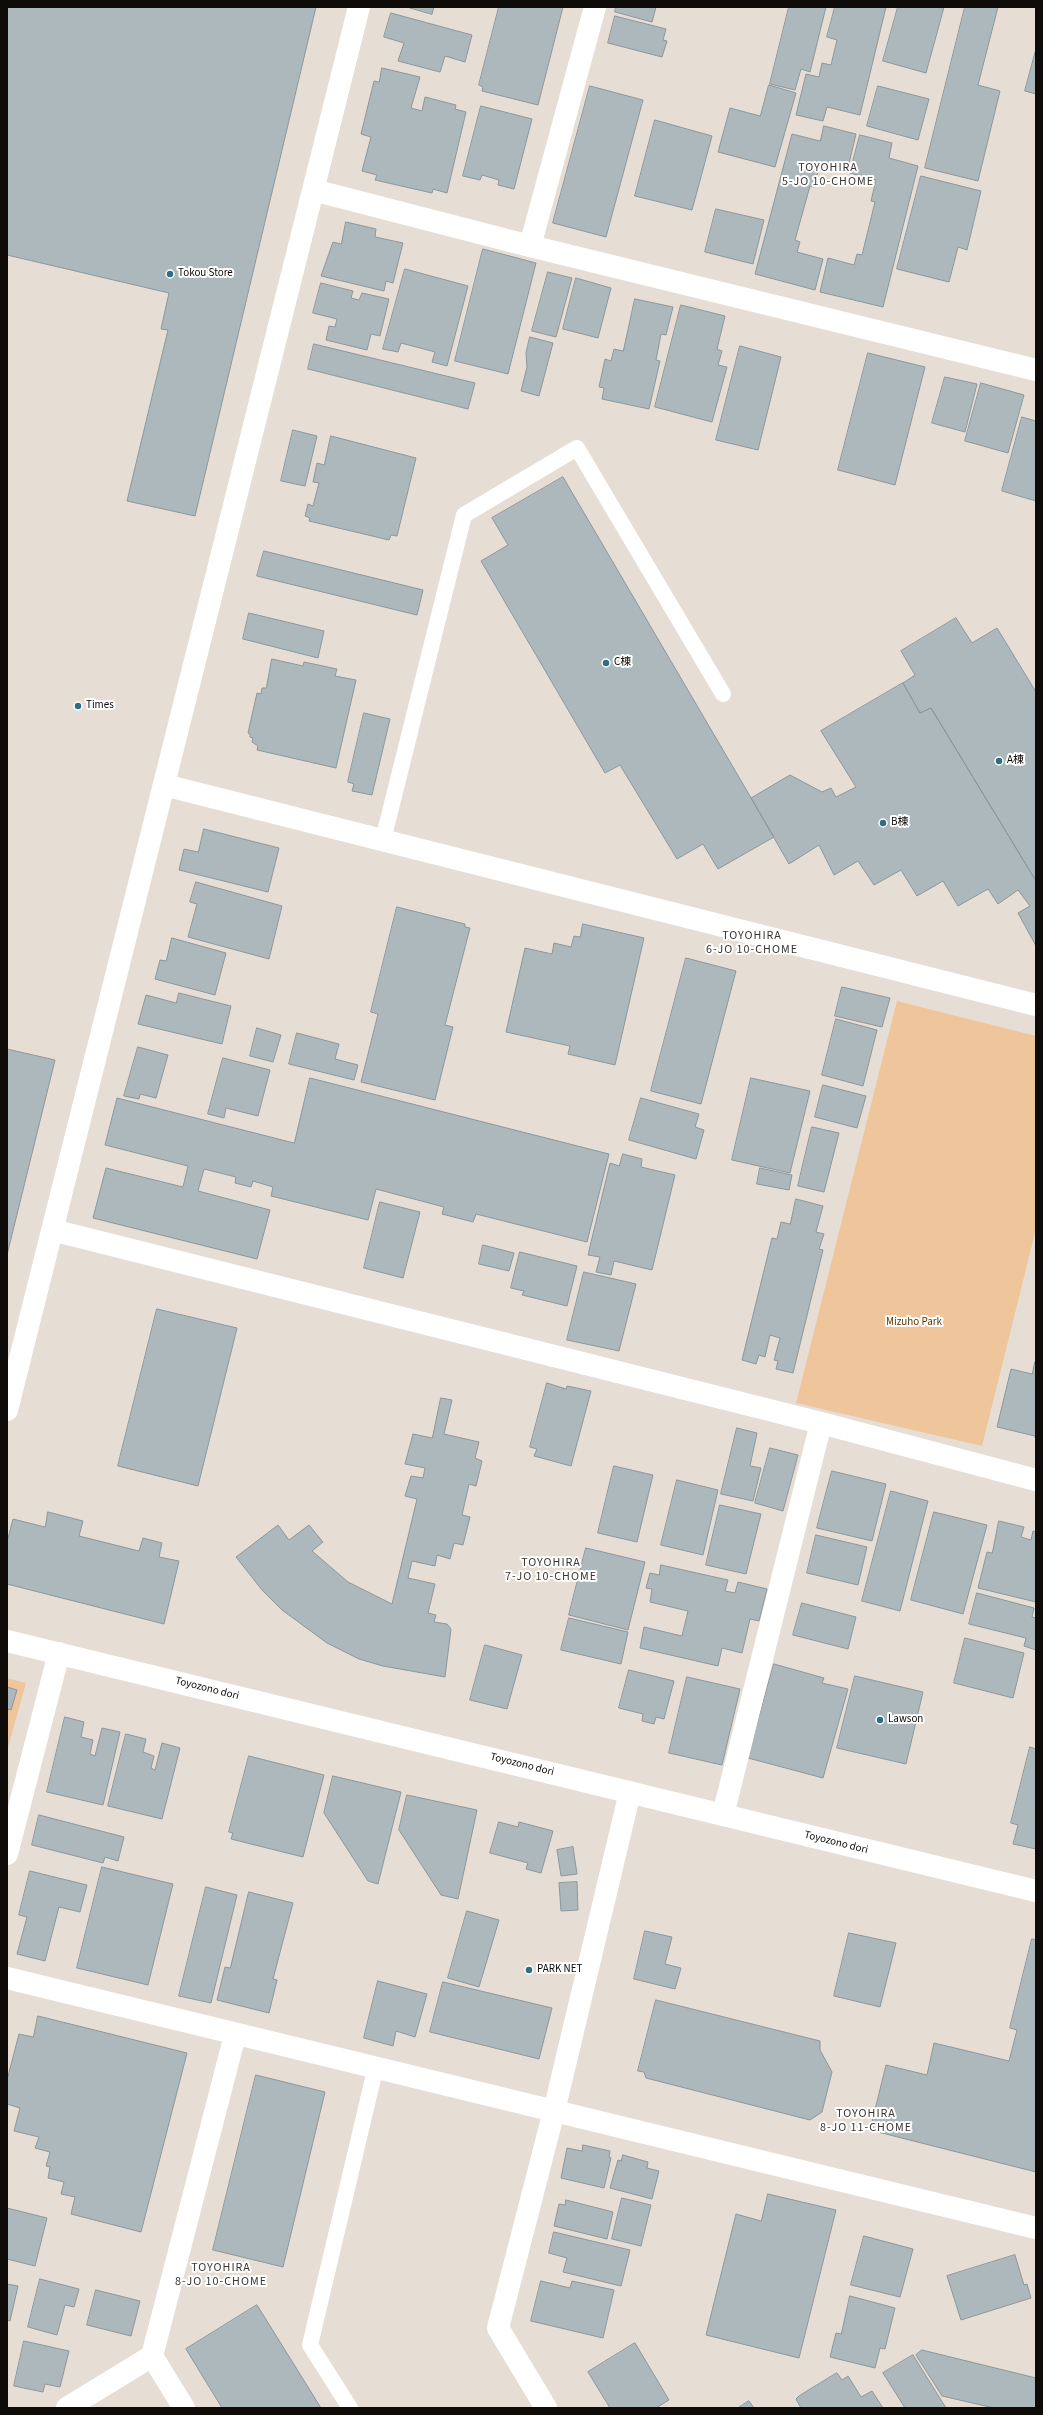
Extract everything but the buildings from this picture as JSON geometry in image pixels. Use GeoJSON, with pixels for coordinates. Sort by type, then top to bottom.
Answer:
{"type":"FeatureCollection","features":[{"type":"Feature","properties":{"kind":"street"},"geometry":{"type":"LineString","coordinates":[[7,1410],[359,7]]}},
{"type":"Feature","properties":{"kind":"street"},"geometry":{"type":"LineString","coordinates":[[530,246],[595,7]]}},
{"type":"Feature","properties":{"kind":"street"},"geometry":{"type":"LineString","coordinates":[[313,190],[530,246],[1036,370]]}},
{"type":"Feature","properties":{"kind":"street"},"geometry":{"type":"LineString","coordinates":[[164,784],[1036,1005]]}},
{"type":"Feature","properties":{"kind":"street"},"geometry":{"type":"LineString","coordinates":[[52,1230],[821,1424],[1036,1480]]}},
{"type":"Feature","properties":{"kind":"street"},"geometry":{"type":"LineString","coordinates":[[723,1815],[821,1424]]}},
{"type":"Feature","properties":{"kind":"street","name":"Toyozono dori"},"geometry":{"type":"LineString","coordinates":[[7,1641],[1036,1892]]}},
{"type":"Feature","properties":{"kind":"street"},"geometry":{"type":"LineString","coordinates":[[7,1854],[59,1653]]}},
{"type":"Feature","properties":{"kind":"street"},"geometry":{"type":"LineString","coordinates":[[546,2408],[498,2328],[554,2111],[630,1792]]}},
{"type":"Feature","properties":{"kind":"street"},"geometry":{"type":"LineString","coordinates":[[7,1978],[235,2035],[376,2066],[554,2111],[1036,2228]]}},
{"type":"Feature","properties":{"kind":"street"},"geometry":{"type":"LineString","coordinates":[[67,2408],[152,2356],[235,2035]]}},
{"type":"Feature","properties":{"kind":"street"},"geometry":{"type":"LineString","coordinates":[[152,2356],[184,2408]]}},
{"type":"Feature","properties":{"kind":"lane"},"geometry":{"type":"LineString","coordinates":[[383,840],[464,514],[577,448],[723,694]]}},
{"type":"Feature","properties":{"kind":"lane"},"geometry":{"type":"LineString","coordinates":[[350,2408],[310,2345],[376,2066]]}},
{"type":"Feature","properties":{"kind":"green space","name":"Mizuho Park"},"geometry":{"type":"Polygon","coordinates":[[[897,1001],[1036,1036],[1036,1229],[982,1446],[796,1403],[897,1001]]]}},
{"type":"Feature","properties":{"kind":"green space"},"geometry":{"type":"Polygon","coordinates":[[[7,1678],[26,1683],[7,1751],[7,1678]]]}},
{"type":"Feature","properties":{"kind":"place","name":"Tokou Store"},"geometry":{"type":"Point","coordinates":[170,274]}},
{"type":"Feature","properties":{"kind":"place","name":"C棟"},"geometry":{"type":"Point","coordinates":[606,663]}},
{"type":"Feature","properties":{"kind":"place","name":"Times"},"geometry":{"type":"Point","coordinates":[78,706]}},
{"type":"Feature","properties":{"kind":"place","name":"A棟"},"geometry":{"type":"Point","coordinates":[999,761]}},
{"type":"Feature","properties":{"kind":"place","name":"B棟"},"geometry":{"type":"Point","coordinates":[883,823]}},
{"type":"Feature","properties":{"kind":"place","name":"Lawson"},"geometry":{"type":"Point","coordinates":[880,1720]}},
{"type":"Feature","properties":{"kind":"place","name":"PARK NET"},"geometry":{"type":"Point","coordinates":[529,1970]}},
{"type":"Feature","properties":{"kind":"district","name":"TOYOHIRA 5-JO 10-CHOME"},"geometry":{"type":"Point","coordinates":[828,175]}},
{"type":"Feature","properties":{"kind":"district","name":"TOYOHIRA 6-JO 10-CHOME"},"geometry":{"type":"Point","coordinates":[752,943]}},
{"type":"Feature","properties":{"kind":"district","name":"TOYOHIRA 7-JO 10-CHOME"},"geometry":{"type":"Point","coordinates":[551,1570]}},
{"type":"Feature","properties":{"kind":"district","name":"TOYOHIRA 8-JO 11-CHOME"},"geometry":{"type":"Point","coordinates":[866,2121]}},
{"type":"Feature","properties":{"kind":"district","name":"TOYOHIRA 8-JO 10-CHOME"},"geometry":{"type":"Point","coordinates":[221,2275]}}]}
